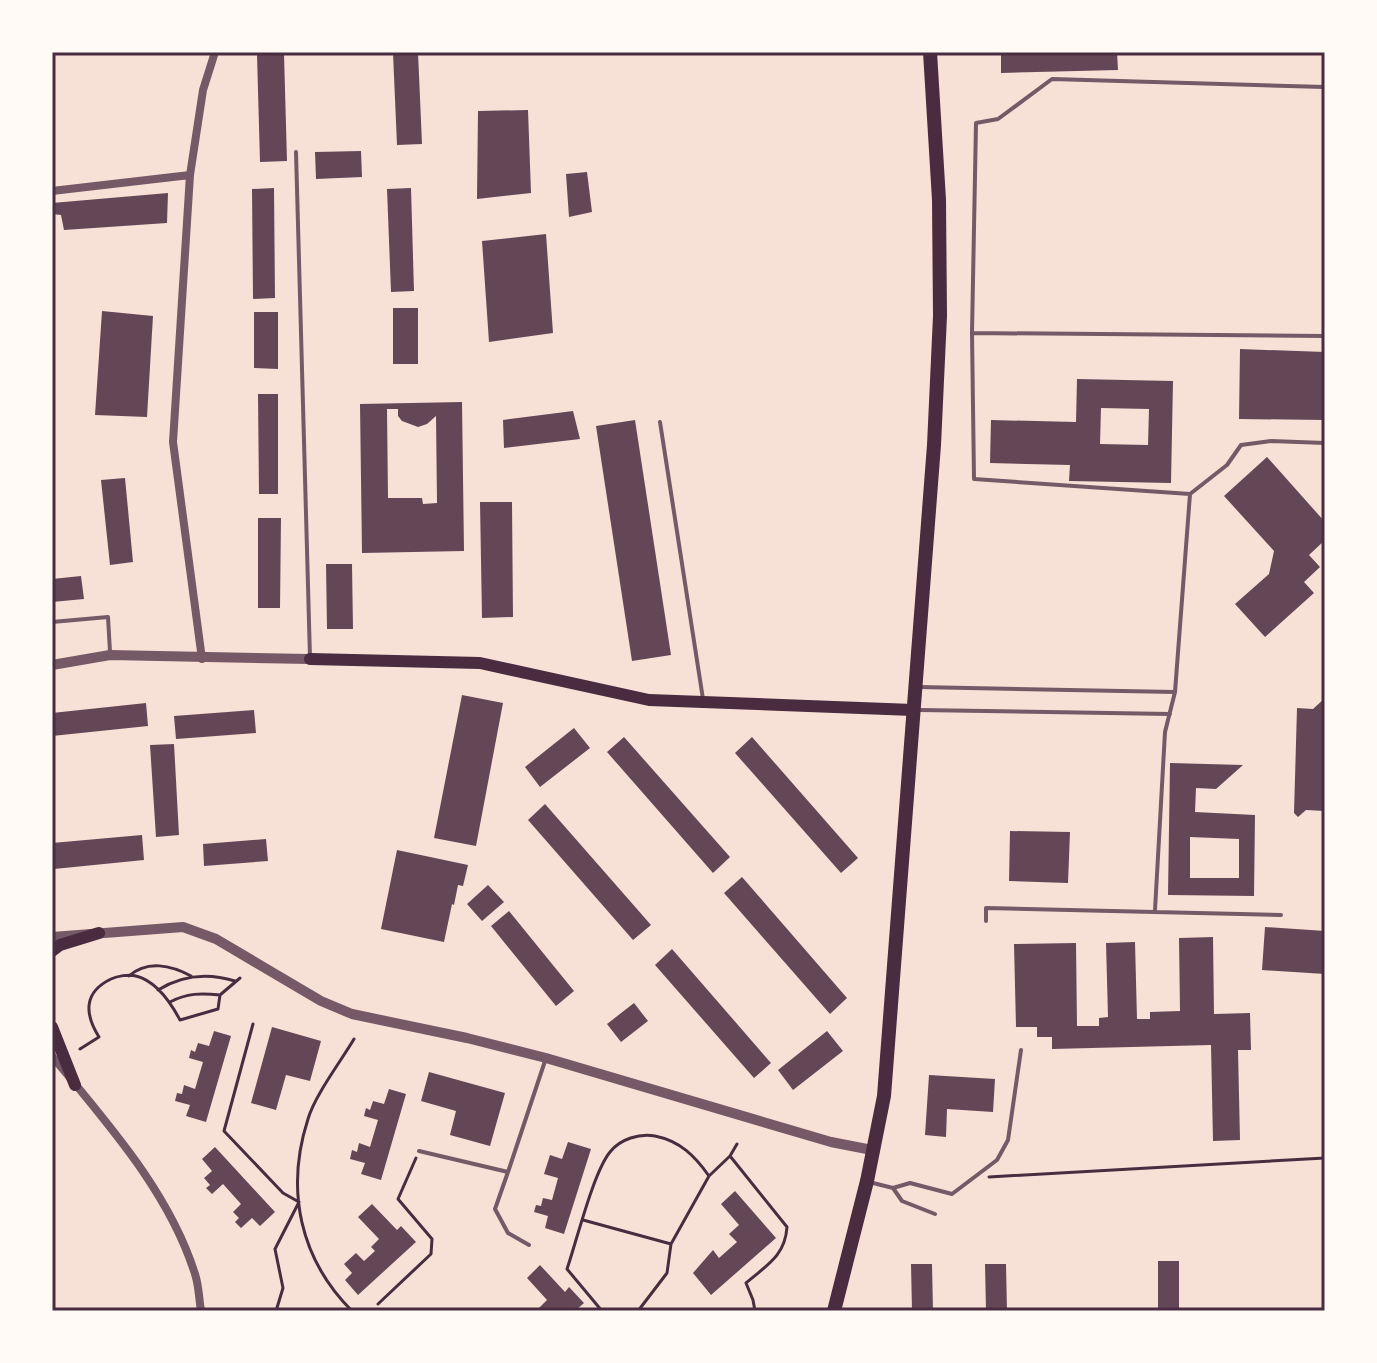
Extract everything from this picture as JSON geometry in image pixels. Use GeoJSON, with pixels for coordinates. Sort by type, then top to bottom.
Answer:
{"type":"FeatureCollection","features":[{"type":"Feature","properties":{"kind":"main road"},"geometry":{"type":"LineString","coordinates":[[834,1311],[867,1181],[884,1096],[934,445],[940,316],[939,200],[930,52]]}},
{"type":"Feature","properties":{"kind":"main road"},"geometry":{"type":"LineString","coordinates":[[310,659],[480,663],[649,700],[913,710]]}},
{"type":"Feature","properties":{"kind":"main road"},"geometry":{"type":"LineString","coordinates":[[52,951],[60,945],[99,933]]}},
{"type":"Feature","properties":{"kind":"main road"},"geometry":{"type":"LineString","coordinates":[[52,1027],[75,1085]]}},
{"type":"Feature","properties":{"kind":"main road"},"geometry":{"type":"LineString","coordinates":[[840,1291],[845,1311]]}},
{"type":"Feature","properties":{"kind":"street"},"geometry":{"type":"LineString","coordinates":[[202,659],[173,442],[190,175],[203,90],[215,52]]}},
{"type":"Feature","properties":{"kind":"street"},"geometry":{"type":"LineString","coordinates":[[52,191],[190,175]]}},
{"type":"Feature","properties":{"kind":"street"},"geometry":{"type":"LineString","coordinates":[[52,665],[110,655],[310,659]]}},
{"type":"Feature","properties":{"kind":"street"},"geometry":{"type":"LineString","coordinates":[[52,937],[183,927],[216,939],[321,1001],[352,1014],[546,1058],[831,1142],[872,1150]]}},
{"type":"Feature","properties":{"kind":"street"},"geometry":{"type":"LineString","coordinates":[[52,1056],[118,1137],[168,1213],[195,1275],[201,1311]]}},
{"type":"Feature","properties":{"kind":"lane"},"geometry":{"type":"LineString","coordinates":[[1325,87],[1052,79],[998,119],[976,123],[972,333],[974,479],[1190,494],[1227,465],[1241,445],[1271,441],[1325,443]]}},
{"type":"Feature","properties":{"kind":"lane"},"geometry":{"type":"LineString","coordinates":[[296,152],[310,659]]}},
{"type":"Feature","properties":{"kind":"lane"},"geometry":{"type":"LineString","coordinates":[[972,333],[1325,336]]}},
{"type":"Feature","properties":{"kind":"lane"},"geometry":{"type":"LineString","coordinates":[[660,422],[703,701]]}},
{"type":"Feature","properties":{"kind":"lane"},"geometry":{"type":"LineString","coordinates":[[1155,910],[1165,732],[1175,692],[1190,494]]}},
{"type":"Feature","properties":{"kind":"lane"},"geometry":{"type":"LineString","coordinates":[[52,622],[108,617],[110,655]]}},
{"type":"Feature","properties":{"kind":"lane"},"geometry":{"type":"LineString","coordinates":[[914,687],[1175,692]]}},
{"type":"Feature","properties":{"kind":"lane"},"geometry":{"type":"LineString","coordinates":[[913,710],[1171,714]]}},
{"type":"Feature","properties":{"kind":"lane"},"geometry":{"type":"LineString","coordinates":[[986,921],[986,908],[1281,915]]}},
{"type":"Feature","properties":{"kind":"lane"},"geometry":{"type":"LineString","coordinates":[[867,1181],[893,1188],[910,1183],[952,1194],[976,1178],[997,1160],[1008,1140],[1021,1050]]}},
{"type":"Feature","properties":{"kind":"lane"},"geometry":{"type":"LineString","coordinates":[[529,1245],[508,1233],[495,1209],[546,1058]]}},
{"type":"Feature","properties":{"kind":"lane"},"geometry":{"type":"LineString","coordinates":[[419,1151],[508,1172]]}},
{"type":"Feature","properties":{"kind":"lane"},"geometry":{"type":"LineString","coordinates":[[893,1188],[902,1201],[935,1214]]}},
{"type":"Feature","properties":{"kind":"path"},"geometry":{"type":"LineString","coordinates":[[129,976],[137,969],[167,965],[193,977]]}},
{"type":"Feature","properties":{"kind":"path"},"geometry":{"type":"LineString","coordinates":[[80,1049],[99,1037],[90,1022],[89,1003],[97,986],[117,977],[135,976],[158,990],[170,1002],[180,1020],[218,1009],[220,995],[238,979],[217,975],[193,977],[158,990]]}},
{"type":"Feature","properties":{"kind":"path"},"geometry":{"type":"LineString","coordinates":[[170,1002],[196,993],[220,995]]}},
{"type":"Feature","properties":{"kind":"path"},"geometry":{"type":"LineString","coordinates":[[253,1024],[224,1131],[283,1193],[299,1202]]}},
{"type":"Feature","properties":{"kind":"path"},"geometry":{"type":"LineString","coordinates":[[352,1311],[332,1290],[310,1252],[299,1217],[299,1160],[308,1117],[354,1039]]}},
{"type":"Feature","properties":{"kind":"path"},"geometry":{"type":"LineString","coordinates":[[602,1311],[567,1269],[602,1166],[612,1149],[630,1138],[651,1135],[673,1141],[690,1153],[709,1176]]}},
{"type":"Feature","properties":{"kind":"path"},"geometry":{"type":"LineString","coordinates":[[638,1311],[667,1273],[671,1244],[709,1176],[730,1156],[737,1144]]}},
{"type":"Feature","properties":{"kind":"path"},"geometry":{"type":"LineString","coordinates":[[378,1304],[431,1254],[432,1239],[398,1199],[419,1151]]}},
{"type":"Feature","properties":{"kind":"path"},"geometry":{"type":"LineString","coordinates":[[730,1156],[787,1227],[786,1244],[778,1256],[746,1283],[755,1311]]}},
{"type":"Feature","properties":{"kind":"path"},"geometry":{"type":"LineString","coordinates":[[976,1178],[1325,1158]]}},
{"type":"Feature","properties":{"kind":"path"},"geometry":{"type":"LineString","coordinates":[[276,1311],[283,1288],[275,1249],[299,1202]]}},
{"type":"Feature","properties":{"kind":"path"},"geometry":{"type":"LineString","coordinates":[[583,1220],[671,1244]]}},
{"type":"Feature","properties":{"kind":"building"},"geometry":{"type":"Polygon","coordinates":[[[418,52],[422,144],[397,145],[393,53],[418,52]]]}},
{"type":"Feature","properties":{"kind":"building"},"geometry":{"type":"Polygon","coordinates":[[[1001,52],[1117,52],[1118,70],[1001,73],[1001,52]]]}},
{"type":"Feature","properties":{"kind":"building"},"geometry":{"type":"Polygon","coordinates":[[[284,54],[287,161],[260,162],[257,55],[284,54]]]}},
{"type":"Feature","properties":{"kind":"building"},"geometry":{"type":"Polygon","coordinates":[[[528,110],[531,193],[477,199],[478,111],[528,110]]]}},
{"type":"Feature","properties":{"kind":"building"},"geometry":{"type":"Polygon","coordinates":[[[361,151],[362,177],[316,179],[315,152],[361,151]]]}},
{"type":"Feature","properties":{"kind":"building"},"geometry":{"type":"Polygon","coordinates":[[[587,172],[592,212],[569,217],[566,174],[587,172]]]}},
{"type":"Feature","properties":{"kind":"building"},"geometry":{"type":"Polygon","coordinates":[[[274,188],[275,298],[253,299],[252,189],[274,188]]]}},
{"type":"Feature","properties":{"kind":"building"},"geometry":{"type":"Polygon","coordinates":[[[411,188],[414,291],[391,292],[387,189],[411,188]]]}},
{"type":"Feature","properties":{"kind":"building"},"geometry":{"type":"Polygon","coordinates":[[[168,193],[167,223],[64,230],[61,215],[52,214],[52,203],[168,193]]]}},
{"type":"Feature","properties":{"kind":"building"},"geometry":{"type":"Polygon","coordinates":[[[546,234],[553,333],[489,342],[482,241],[546,234]]]}},
{"type":"Feature","properties":{"kind":"building"},"geometry":{"type":"Polygon","coordinates":[[[393,308],[418,308],[418,364],[393,364],[393,308]]]}},
{"type":"Feature","properties":{"kind":"building"},"geometry":{"type":"Polygon","coordinates":[[[102,311],[153,316],[147,417],[95,415],[102,311]]]}},
{"type":"Feature","properties":{"kind":"building"},"geometry":{"type":"Polygon","coordinates":[[[254,312],[278,312],[278,369],[254,368],[254,312]]]}},
{"type":"Feature","properties":{"kind":"building"},"geometry":{"type":"Polygon","coordinates":[[[1240,349],[1325,352],[1325,420],[1239,419],[1240,349]]]}},
{"type":"Feature","properties":{"kind":"building"},"geometry":{"type":"Polygon","coordinates":[[[1077,379],[1173,381],[1171,483],[1069,481],[1070,465],[990,463],[991,420],[1076,422],[1077,379]],[[1101,408],[1100,444],[1148,445],[1149,409],[1101,408]]]}},
{"type":"Feature","properties":{"kind":"building"},"geometry":{"type":"Polygon","coordinates":[[[258,394],[278,394],[278,494],[259,494],[258,394]]]}},
{"type":"Feature","properties":{"kind":"building"},"geometry":{"type":"Polygon","coordinates":[[[462,402],[464,551],[362,553],[360,404],[462,402]],[[387,409],[388,498],[422,498],[423,504],[437,503],[436,416],[418,427],[402,421],[398,409],[387,409]]]}},
{"type":"Feature","properties":{"kind":"building"},"geometry":{"type":"Polygon","coordinates":[[[573,411],[580,439],[504,448],[503,420],[573,411]]]}},
{"type":"Feature","properties":{"kind":"building"},"geometry":{"type":"Polygon","coordinates":[[[635,420],[671,655],[632,661],[596,426],[635,420]]]}},
{"type":"Feature","properties":{"kind":"building"},"geometry":{"type":"Polygon","coordinates":[[[1267,457],[1325,522],[1325,540],[1309,555],[1320,567],[1304,582],[1314,593],[1265,637],[1235,604],[1269,574],[1274,551],[1224,496],[1267,457]]]}},
{"type":"Feature","properties":{"kind":"building"},"geometry":{"type":"Polygon","coordinates":[[[125,478],[133,562],[110,565],[101,480],[125,478]]]}},
{"type":"Feature","properties":{"kind":"building"},"geometry":{"type":"Polygon","coordinates":[[[480,502],[512,502],[513,617],[482,618],[480,502]]]}},
{"type":"Feature","properties":{"kind":"building"},"geometry":{"type":"Polygon","coordinates":[[[258,518],[281,518],[280,608],[258,608],[258,518]]]}},
{"type":"Feature","properties":{"kind":"building"},"geometry":{"type":"Polygon","coordinates":[[[326,564],[352,564],[353,629],[327,629],[326,564]]]}},
{"type":"Feature","properties":{"kind":"building"},"geometry":{"type":"Polygon","coordinates":[[[81,576],[84,599],[52,602],[52,579],[81,576]]]}},
{"type":"Feature","properties":{"kind":"building"},"geometry":{"type":"Polygon","coordinates":[[[462,695],[503,703],[476,846],[434,838],[462,695]]]}},
{"type":"Feature","properties":{"kind":"building"},"geometry":{"type":"Polygon","coordinates":[[[1325,698],[1325,811],[1306,810],[1298,817],[1294,813],[1297,708],[1313,709],[1325,698]]]}},
{"type":"Feature","properties":{"kind":"building"},"geometry":{"type":"Polygon","coordinates":[[[146,703],[148,726],[52,736],[52,713],[146,703]]]}},
{"type":"Feature","properties":{"kind":"building"},"geometry":{"type":"Polygon","coordinates":[[[254,710],[256,733],[176,739],[174,716],[254,710]]]}},
{"type":"Feature","properties":{"kind":"building"},"geometry":{"type":"Polygon","coordinates":[[[574,728],[590,748],[540,787],[525,767],[574,728]]]}},
{"type":"Feature","properties":{"kind":"building"},"geometry":{"type":"Polygon","coordinates":[[[624,737],[730,857],[713,873],[607,752],[624,737]]]}},
{"type":"Feature","properties":{"kind":"building"},"geometry":{"type":"Polygon","coordinates":[[[752,737],[858,858],[841,873],[735,753],[752,737]]]}},
{"type":"Feature","properties":{"kind":"building"},"geometry":{"type":"Polygon","coordinates":[[[174,744],[179,835],[156,837],[150,745],[174,744]]]}},
{"type":"Feature","properties":{"kind":"building"},"geometry":{"type":"Polygon","coordinates":[[[1170,763],[1243,765],[1216,789],[1196,788],[1195,812],[1255,815],[1254,896],[1168,895],[1170,763]],[[1190,837],[1190,878],[1239,878],[1239,839],[1190,837]]]}},
{"type":"Feature","properties":{"kind":"building"},"geometry":{"type":"Polygon","coordinates":[[[545,804],[651,925],[633,940],[528,820],[545,804]]]}},
{"type":"Feature","properties":{"kind":"building"},"geometry":{"type":"Polygon","coordinates":[[[1010,831],[1070,832],[1068,883],[1009,881],[1010,831]]]}},
{"type":"Feature","properties":{"kind":"building"},"geometry":{"type":"Polygon","coordinates":[[[142,835],[144,860],[54,869],[52,843],[142,835]]]}},
{"type":"Feature","properties":{"kind":"building"},"geometry":{"type":"Polygon","coordinates":[[[266,839],[268,861],[204,866],[203,844],[266,839]]]}},
{"type":"Feature","properties":{"kind":"building"},"geometry":{"type":"Polygon","coordinates":[[[397,850],[468,865],[463,886],[458,885],[452,904],[444,942],[381,929],[397,850]]]}},
{"type":"Feature","properties":{"kind":"building"},"geometry":{"type":"Polygon","coordinates":[[[742,877],[847,998],[830,1014],[724,893],[742,877]]]}},
{"type":"Feature","properties":{"kind":"building"},"geometry":{"type":"Polygon","coordinates":[[[488,885],[504,902],[482,921],[467,904],[488,885]]]}},
{"type":"Feature","properties":{"kind":"building"},"geometry":{"type":"Polygon","coordinates":[[[509,911],[574,991],[556,1006],[491,926],[509,911]]]}},
{"type":"Feature","properties":{"kind":"building"},"geometry":{"type":"Polygon","coordinates":[[[1265,927],[1325,931],[1325,974],[1262,970],[1265,927]]]}},
{"type":"Feature","properties":{"kind":"building"},"geometry":{"type":"Polygon","coordinates":[[[1213,937],[1214,1014],[1250,1013],[1251,1050],[1238,1050],[1240,1140],[1213,1141],[1211,1045],[1052,1049],[1052,1037],[1037,1037],[1037,1027],[1016,1027],[1014,944],[1076,943],[1077,1026],[1099,1026],[1099,1018],[1108,1017],[1106,943],[1135,942],[1137,1019],[1150,1019],[1150,1012],[1180,1011],[1179,938],[1213,937]]]}},
{"type":"Feature","properties":{"kind":"building"},"geometry":{"type":"Polygon","coordinates":[[[672,949],[771,1063],[754,1078],[655,965],[672,949]]]}},
{"type":"Feature","properties":{"kind":"building"},"geometry":{"type":"Polygon","coordinates":[[[634,1003],[648,1021],[621,1042],[607,1024],[634,1003]]]}},
{"type":"Feature","properties":{"kind":"building"},"geometry":{"type":"Polygon","coordinates":[[[272,1027],[321,1041],[310,1081],[286,1075],[276,1110],[251,1103],[272,1027]]]}},
{"type":"Feature","properties":{"kind":"building"},"geometry":{"type":"Polygon","coordinates":[[[214,1031],[231,1036],[206,1122],[186,1116],[190,1105],[175,1101],[177,1093],[182,1094],[184,1085],[195,1089],[203,1062],[189,1058],[191,1050],[195,1052],[198,1043],[209,1046],[214,1031]]]}},
{"type":"Feature","properties":{"kind":"building"},"geometry":{"type":"Polygon","coordinates":[[[827,1031],[843,1051],[793,1090],[778,1070],[827,1031]]]}},
{"type":"Feature","properties":{"kind":"building"},"geometry":{"type":"Polygon","coordinates":[[[429,1072],[505,1093],[490,1146],[450,1135],[456,1111],[421,1101],[429,1072]]]}},
{"type":"Feature","properties":{"kind":"building"},"geometry":{"type":"Polygon","coordinates":[[[929,1075],[995,1079],[993,1112],[947,1109],[946,1137],[925,1135],[929,1075]]]}},
{"type":"Feature","properties":{"kind":"building"},"geometry":{"type":"Polygon","coordinates":[[[389,1089],[406,1094],[381,1180],[361,1174],[365,1163],[350,1159],[352,1150],[357,1152],[359,1143],[370,1147],[378,1120],[364,1116],[366,1108],[370,1110],[373,1101],[384,1104],[389,1089]]]}},
{"type":"Feature","properties":{"kind":"building"},"geometry":{"type":"Polygon","coordinates":[[[568,1142],[591,1149],[564,1234],[545,1228],[548,1216],[534,1212],[536,1205],[541,1206],[543,1198],[552,1200],[558,1178],[544,1174],[550,1155],[562,1159],[568,1142]]]}},
{"type":"Feature","properties":{"kind":"building"},"geometry":{"type":"Polygon","coordinates":[[[215,1147],[275,1212],[260,1226],[252,1218],[241,1228],[235,1222],[239,1218],[233,1212],[241,1204],[223,1184],[212,1194],[206,1188],[210,1185],[204,1178],[212,1171],[202,1159],[215,1147]]]}},
{"type":"Feature","properties":{"kind":"building"},"geometry":{"type":"Polygon","coordinates":[[[735,1191],[776,1238],[711,1295],[693,1273],[713,1250],[719,1258],[737,1242],[729,1234],[739,1225],[721,1204],[735,1191]]]}},
{"type":"Feature","properties":{"kind":"building"},"geometry":{"type":"Polygon","coordinates":[[[372,1204],[397,1230],[401,1226],[416,1242],[358,1295],[345,1280],[352,1273],[344,1264],[356,1253],[364,1261],[375,1251],[371,1247],[379,1239],[358,1217],[372,1204]]]}},
{"type":"Feature","properties":{"kind":"building"},"geometry":{"type":"Polygon","coordinates":[[[1158,1261],[1179,1261],[1179,1311],[1158,1311],[1158,1261]]]}},
{"type":"Feature","properties":{"kind":"building"},"geometry":{"type":"Polygon","coordinates":[[[911,1264],[932,1264],[933,1311],[912,1311],[911,1264]]]}},
{"type":"Feature","properties":{"kind":"building"},"geometry":{"type":"Polygon","coordinates":[[[985,1264],[1006,1264],[1007,1311],[986,1311],[985,1264]]]}},
{"type":"Feature","properties":{"kind":"building"},"geometry":{"type":"Polygon","coordinates":[[[540,1265],[565,1292],[569,1287],[584,1303],[575,1311],[542,1311],[539,1308],[547,1300],[527,1278],[540,1265]]]}}]}
